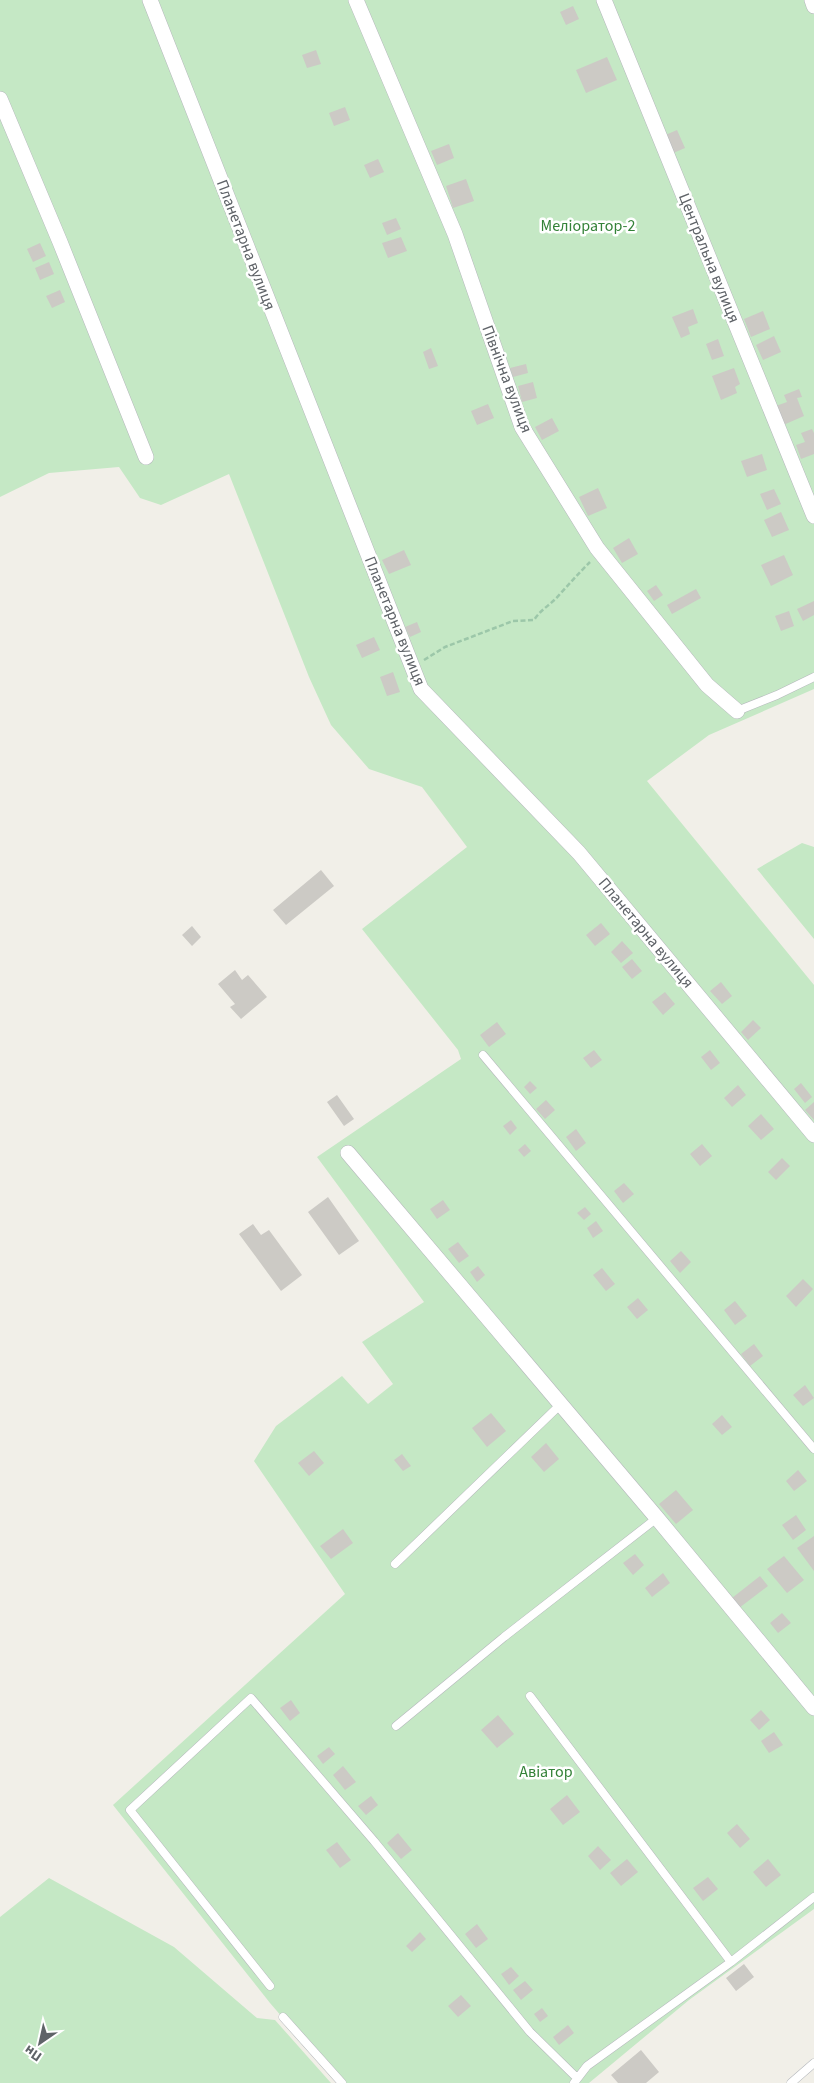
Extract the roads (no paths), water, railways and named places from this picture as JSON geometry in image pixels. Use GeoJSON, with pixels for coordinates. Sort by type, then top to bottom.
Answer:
{"type":"FeatureCollection","features":[{"type":"Feature","properties":{"kind":"street","name":"Планетарна вулиця"},"geometry":{"type":"LineString","coordinates":[[150,0],[421,689],[579,853],[814,1135]]}},
{"type":"Feature","properties":{"kind":"street","name":"Північна вулиця"},"geometry":{"type":"LineString","coordinates":[[356,0],[455,234],[522,427],[601,553],[707,685],[737,711]]}},
{"type":"Feature","properties":{"kind":"street","name":"Центральна вулиця"},"geometry":{"type":"LineString","coordinates":[[604,0],[814,516]]}},
{"type":"Feature","properties":{"kind":"street"},"geometry":{"type":"LineString","coordinates":[[812,0],[814,6]]}},
{"type":"Feature","properties":{"kind":"street"},"geometry":{"type":"LineString","coordinates":[[0,99],[146,457]]}},
{"type":"Feature","properties":{"kind":"street"},"geometry":{"type":"LineString","coordinates":[[348,1153],[657,1518],[814,1708]]}},
{"type":"Feature","properties":{"kind":"lane"},"geometry":{"type":"LineString","coordinates":[[737,711],[777,696],[814,677]]}},
{"type":"Feature","properties":{"kind":"lane"},"geometry":{"type":"LineString","coordinates":[[484,1055],[814,1449]]}},
{"type":"Feature","properties":{"kind":"lane"},"geometry":{"type":"LineString","coordinates":[[395,1564],[561,1404]]}},
{"type":"Feature","properties":{"kind":"lane"},"geometry":{"type":"LineString","coordinates":[[396,1726],[504,1637],[657,1518]]}},
{"type":"Feature","properties":{"kind":"lane"},"geometry":{"type":"LineString","coordinates":[[530,1696],[731,1962]]}},
{"type":"Feature","properties":{"kind":"lane"},"geometry":{"type":"LineString","coordinates":[[270,1986],[130,1810],[251,1698],[374,1841],[530,2032],[575,2081],[587,2066],[731,1962],[814,1897]]}},
{"type":"Feature","properties":{"kind":"lane"},"geometry":{"type":"LineString","coordinates":[[283,2017],[342,2083]]}},
{"type":"Feature","properties":{"kind":"lane"},"geometry":{"type":"LineString","coordinates":[[791,2083],[814,2063]]}},
{"type":"Feature","properties":{"kind":"park label","name":"Меліоратор-2"},"geometry":{"type":"Point","coordinates":[588,226]}},
{"type":"Feature","properties":{"kind":"park label","name":"Авіатор"},"geometry":{"type":"Point","coordinates":[546,1772]}}]}
